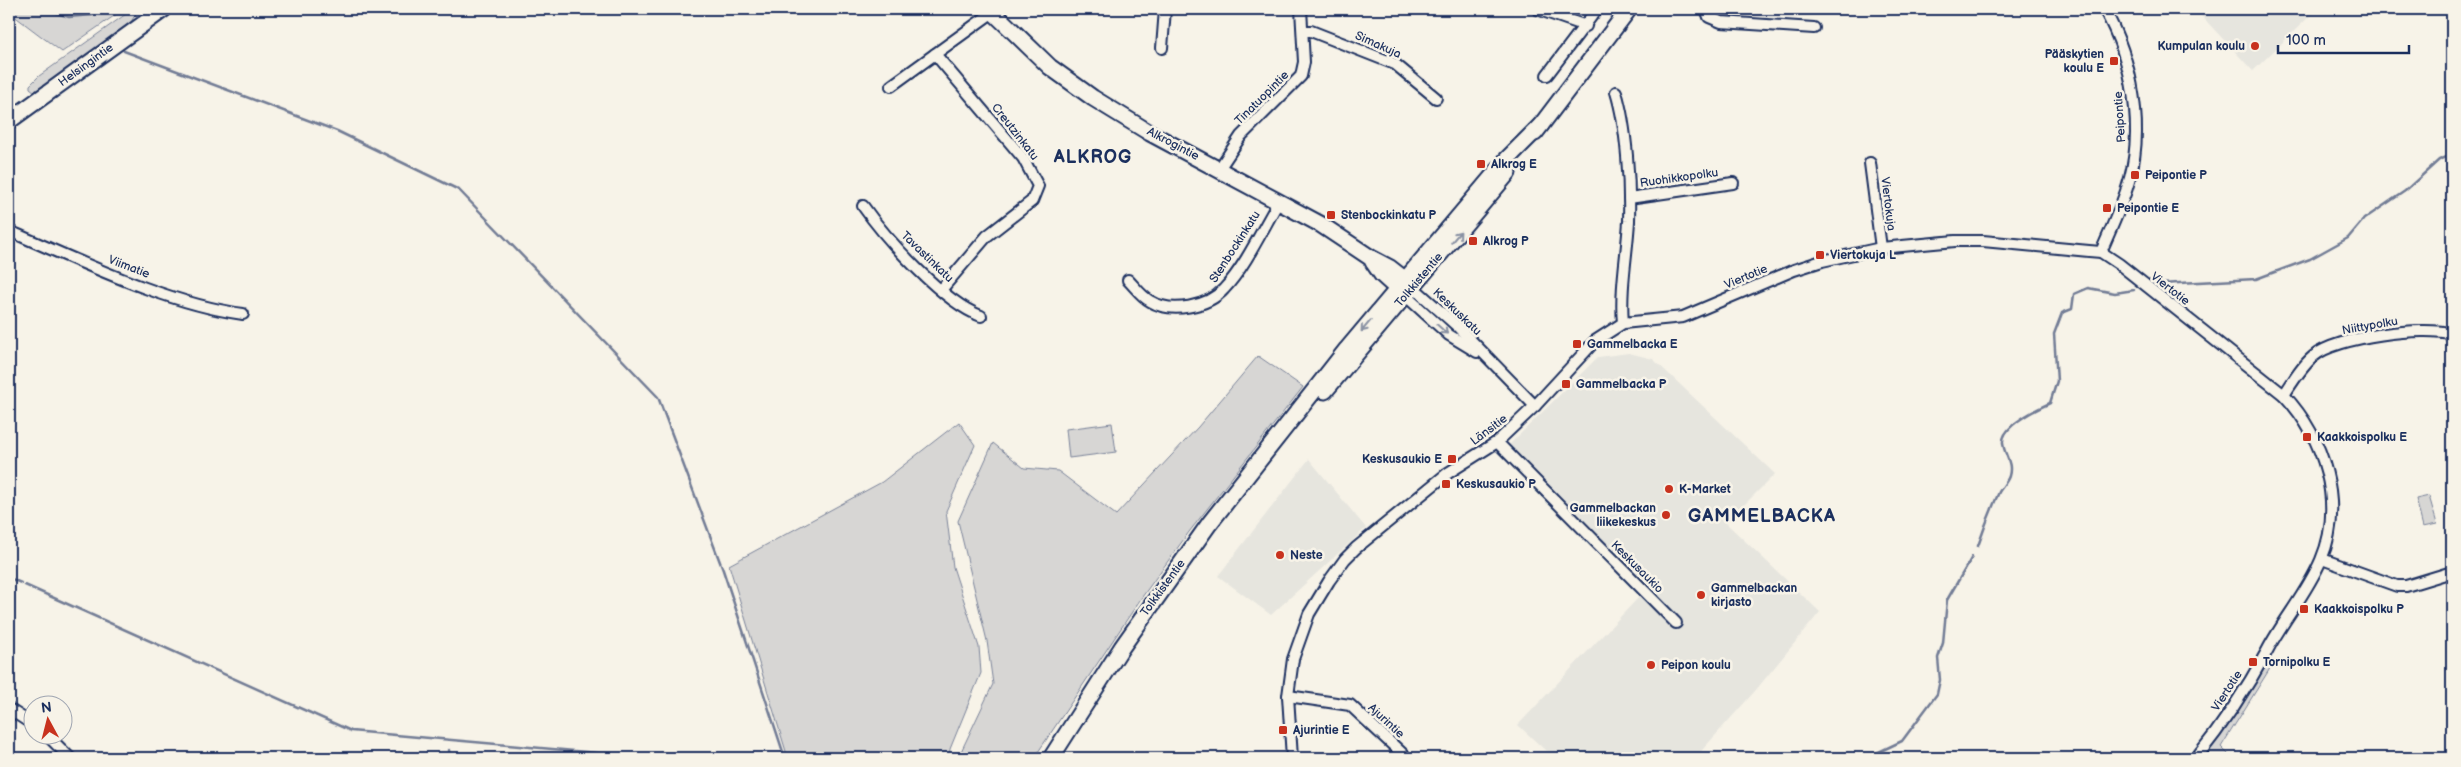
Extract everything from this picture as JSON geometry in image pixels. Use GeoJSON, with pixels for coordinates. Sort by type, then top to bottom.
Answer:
{"type":"FeatureCollection","features":[{"type":"Feature","properties":{"kind":"street"},"geometry":{"type":"LineString","coordinates":[[1162,48],[1165,9]]}},
{"type":"Feature","properties":{"kind":"street","name":"Tinatuopintie"},"geometry":{"type":"LineString","coordinates":[[1219,169],[1241,136],[1301,76],[1304,62],[1301,9]]}},
{"type":"Feature","properties":{"kind":"street"},"geometry":{"type":"LineString","coordinates":[[1537,9],[1586,26]]}},
{"type":"Feature","properties":{"kind":"street"},"geometry":{"type":"LineString","coordinates":[[1547,75],[1597,9]]}},
{"type":"Feature","properties":{"kind":"street","name":"Tolkkistentie"},"geometry":{"type":"LineString","coordinates":[[1051,758],[1152,603],[1209,524],[1288,427],[1347,349],[1476,213],[1515,164],[1541,125],[1629,9]]}},
{"type":"Feature","properties":{"kind":"street"},"geometry":{"type":"LineString","coordinates":[[1706,9],[1709,17],[1721,22],[1814,28]]}},
{"type":"Feature","properties":{"kind":"street","name":"Peipontie"},"geometry":{"type":"LineString","coordinates":[[2101,252],[2127,187],[2135,141],[2134,108],[2122,46],[2104,9]]}},
{"type":"Feature","properties":{"kind":"street","name":"Helsingintie"},"geometry":{"type":"LineString","coordinates":[[9,120],[161,10]]}},
{"type":"Feature","properties":{"kind":"street"},"geometry":{"type":"LineString","coordinates":[[891,86],[991,10]]}},
{"type":"Feature","properties":{"kind":"street","name":"Alkrogintie"},"geometry":{"type":"LineString","coordinates":[[991,10],[1050,67],[1093,98],[1150,133],[1327,228],[1371,258],[1382,275],[1405,288]]}},
{"type":"Feature","properties":{"kind":"street","name":"Simakuja"},"geometry":{"type":"LineString","coordinates":[[1303,31],[1312,31],[1395,64],[1436,98]]}},
{"type":"Feature","properties":{"kind":"street","name":"Creutzinkatu"},"geometry":{"type":"LineString","coordinates":[[935,54],[1023,158],[1038,186],[1032,201],[987,236],[941,290]]}},
{"type":"Feature","properties":{"kind":"street"},"geometry":{"type":"LineString","coordinates":[[1616,92],[1622,112],[1629,198],[1622,298],[1624,323]]}},
{"type":"Feature","properties":{"kind":"street","name":"Viertokuja"},"geometry":{"type":"LineString","coordinates":[[1870,163],[1881,248]]}},
{"type":"Feature","properties":{"kind":"street","name":"Ruohikkopolku"},"geometry":{"type":"LineString","coordinates":[[1629,198],[1733,183]]}},
{"type":"Feature","properties":{"kind":"street","name":"Stenbockinkatu"},"geometry":{"type":"LineString","coordinates":[[1128,280],[1143,296],[1162,306],[1190,306],[1216,296],[1231,280],[1279,201]]}},
{"type":"Feature","properties":{"kind":"street","name":"Tavastinkatu"},"geometry":{"type":"LineString","coordinates":[[863,206],[877,226],[941,290],[970,312],[981,316]]}},
{"type":"Feature","properties":{"kind":"street","name":"Viimatie"},"geometry":{"type":"LineString","coordinates":[[9,231],[178,299],[212,309],[243,314]]}},
{"type":"Feature","properties":{"kind":"street","name":"Viertotie"},"geometry":{"type":"LineString","coordinates":[[1624,323],[1683,317],[1794,270],[1841,256],[1881,248],[1955,241],[1983,241],[2101,252],[2284,395],[2298,410],[2309,428],[2318,446],[2328,481],[2330,519],[2322,558],[2305,591],[2212,738],[2196,758]]}},
{"type":"Feature","properties":{"kind":"street","name":"Keskuskatu"},"geometry":{"type":"LineString","coordinates":[[1405,288],[1449,335],[1462,345],[1483,355],[1535,406]]}},
{"type":"Feature","properties":{"kind":"street","name":"Länsitie"},"geometry":{"type":"LineString","coordinates":[[1292,758],[1288,696],[1293,659],[1309,614],[1345,559],[1448,473],[1497,442],[1535,406],[1583,352],[1606,333],[1624,323]]}},
{"type":"Feature","properties":{"kind":"street","name":"Niittypolku"},"geometry":{"type":"LineString","coordinates":[[2284,395],[2302,369],[2315,355],[2328,348],[2346,342],[2387,334],[2432,331],[2452,334]]}},
{"type":"Feature","properties":{"kind":"street","name":"Keskusaukio"},"geometry":{"type":"LineString","coordinates":[[1497,442],[1676,623]]}},
{"type":"Feature","properties":{"kind":"street"},"geometry":{"type":"LineString","coordinates":[[2322,558],[2397,586],[2406,586],[2452,572]]}},
{"type":"Feature","properties":{"kind":"street","name":"Ajurintie"},"geometry":{"type":"LineString","coordinates":[[1288,696],[1350,705],[1407,758]]}},
{"type":"Feature","properties":{"kind":"street"},"geometry":{"type":"LineString","coordinates":[[9,709],[22,717]]}},
{"type":"Feature","properties":{"kind":"street"},"geometry":{"type":"LineString","coordinates":[[56,744],[70,758]]}},
{"type":"Feature","properties":{"kind":"shaded area"},"geometry":{"type":"Polygon","coordinates":[[[9,9],[80,9],[101,12],[105,9],[124,9],[62,52],[9,12],[9,9]]]}},
{"type":"Feature","properties":{"kind":"shaded area"},"geometry":{"type":"Polygon","coordinates":[[[133,9],[138,10],[131,22],[35,92],[30,88],[30,85],[39,76],[133,9]]]}},
{"type":"Feature","properties":{"kind":"shaded area","name":"Kumpulan koulu"},"geometry":{"type":"Polygon","coordinates":[[[2195,9],[2317,9],[2253,71],[2195,9]]]}},
{"type":"Feature","properties":{"kind":"shaded area"},"geometry":{"type":"Polygon","coordinates":[[[1629,353],[1653,359],[1775,474],[1726,523],[1820,612],[1755,691],[1695,758],[1567,758],[1545,750],[1518,725],[1639,597],[1634,589],[1501,453],[1598,357],[1629,353]]]}},
{"type":"Feature","properties":{"kind":"shaded area"},"geometry":{"type":"Polygon","coordinates":[[[1258,356],[1303,387],[1189,532],[1142,597],[1034,758],[958,758],[993,684],[987,641],[958,521],[993,443],[1024,468],[1058,471],[1116,515],[1198,427],[1258,356]]]}},
{"type":"Feature","properties":{"kind":"shaded area"},"geometry":{"type":"Polygon","coordinates":[[[959,422],[975,445],[946,511],[953,567],[979,647],[981,673],[950,749],[949,758],[788,758],[729,565],[882,482],[959,422]]]}},
{"type":"Feature","properties":{"kind":"shaded area"},"geometry":{"type":"Polygon","coordinates":[[[1112,423],[1116,452],[1069,458],[1066,429],[1112,423]]]}},
{"type":"Feature","properties":{"kind":"shaded area"},"geometry":{"type":"Polygon","coordinates":[[[1309,459],[1366,528],[1271,615],[1218,576],[1309,459]]]}},
{"type":"Feature","properties":{"kind":"shaded area"},"geometry":{"type":"Polygon","coordinates":[[[2429,496],[2437,524],[2423,527],[2416,499],[2429,496]]]}},
{"type":"Feature","properties":{"kind":"shaded area"},"geometry":{"type":"Polygon","coordinates":[[[2267,661],[2274,662],[2221,747],[2232,758],[2201,758],[2210,750],[2267,661]]]}},
{"type":"Feature","properties":{"kind":"waterway"},"geometry":{"type":"LineString","coordinates":[[45,9],[69,17],[92,15]]}},
{"type":"Feature","properties":{"kind":"waterway"},"geometry":{"type":"LineString","coordinates":[[124,51],[337,131],[459,190],[658,397],[723,570],[785,758]]}},
{"type":"Feature","properties":{"kind":"waterway"},"geometry":{"type":"LineString","coordinates":[[2160,284],[2256,279],[2310,259],[2348,238],[2364,219],[2405,191],[2439,160],[2452,155]]}},
{"type":"Feature","properties":{"kind":"waterway"},"geometry":{"type":"LineString","coordinates":[[1978,546],[1999,492],[2009,476],[2010,467],[2003,443],[2004,437],[2014,424],[2050,403],[2057,381],[2054,334],[2062,313],[2072,309],[2074,294],[2088,288],[2115,293],[2134,290]]}},
{"type":"Feature","properties":{"kind":"waterway"},"geometry":{"type":"LineString","coordinates":[[1866,758],[1902,741],[1937,694],[1940,680],[1938,658],[1943,643],[1947,600],[1972,557]]}},
{"type":"Feature","properties":{"kind":"waterway"},"geometry":{"type":"LineString","coordinates":[[9,578],[21,583]]}},
{"type":"Feature","properties":{"kind":"waterway"},"geometry":{"type":"LineString","coordinates":[[25,585],[351,731],[653,758]]}},
{"type":"Feature","properties":{"kind":"waterway"},"geometry":{"type":"LineString","coordinates":[[449,750],[450,758]]}},
{"type":"Feature","properties":{"kind":"place","name":"Kumpulan koulu"},"geometry":{"type":"Point","coordinates":[2255,46]}},
{"type":"Feature","properties":{"kind":"place","name":"Pääskytien koulu E"},"geometry":{"type":"Point","coordinates":[2114,61]}},
{"type":"Feature","properties":{"kind":"place","name":"Alkrog E"},"geometry":{"type":"Point","coordinates":[1481,164]}},
{"type":"Feature","properties":{"kind":"place","name":"Peipontie P"},"geometry":{"type":"Point","coordinates":[2135,175]}},
{"type":"Feature","properties":{"kind":"place","name":"Peipontie E"},"geometry":{"type":"Point","coordinates":[2107,208]}},
{"type":"Feature","properties":{"kind":"place","name":"Stenbockinkatu P"},"geometry":{"type":"Point","coordinates":[1331,215]}},
{"type":"Feature","properties":{"kind":"place","name":"Alkrog P"},"geometry":{"type":"Point","coordinates":[1473,241]}},
{"type":"Feature","properties":{"kind":"place","name":"Viertokuja L"},"geometry":{"type":"Point","coordinates":[1820,255]}},
{"type":"Feature","properties":{"kind":"place","name":"Gammelbacka E"},"geometry":{"type":"Point","coordinates":[1577,344]}},
{"type":"Feature","properties":{"kind":"place","name":"Gammelbacka P"},"geometry":{"type":"Point","coordinates":[1566,384]}},
{"type":"Feature","properties":{"kind":"place","name":"Kaakkoispolku E"},"geometry":{"type":"Point","coordinates":[2307,437]}},
{"type":"Feature","properties":{"kind":"place","name":"Keskusaukio E"},"geometry":{"type":"Point","coordinates":[1452,459]}},
{"type":"Feature","properties":{"kind":"place","name":"Keskusaukio P"},"geometry":{"type":"Point","coordinates":[1446,484]}},
{"type":"Feature","properties":{"kind":"place","name":"K-Market"},"geometry":{"type":"Point","coordinates":[1669,489]}},
{"type":"Feature","properties":{"kind":"place","name":"Gammelbackan liikekeskus"},"geometry":{"type":"Point","coordinates":[1666,515]}},
{"type":"Feature","properties":{"kind":"place","name":"Neste"},"geometry":{"type":"Point","coordinates":[1280,555]}},
{"type":"Feature","properties":{"kind":"place","name":"Gammelbackan kirjasto"},"geometry":{"type":"Point","coordinates":[1701,595]}},
{"type":"Feature","properties":{"kind":"place","name":"Kaakkoispolku P"},"geometry":{"type":"Point","coordinates":[2304,609]}},
{"type":"Feature","properties":{"kind":"place","name":"Tornipolku E"},"geometry":{"type":"Point","coordinates":[2253,662]}},
{"type":"Feature","properties":{"kind":"place","name":"Peipon koulu"},"geometry":{"type":"Point","coordinates":[1651,665]}},
{"type":"Feature","properties":{"kind":"place","name":"Ajurintie E"},"geometry":{"type":"Point","coordinates":[1283,730]}},
{"type":"Feature","properties":{"kind":"district","name":"ALKROG"},"geometry":{"type":"Point","coordinates":[1093,157]}},
{"type":"Feature","properties":{"kind":"district","name":"GAMMELBACKA"},"geometry":{"type":"Point","coordinates":[1762,516]}}]}
